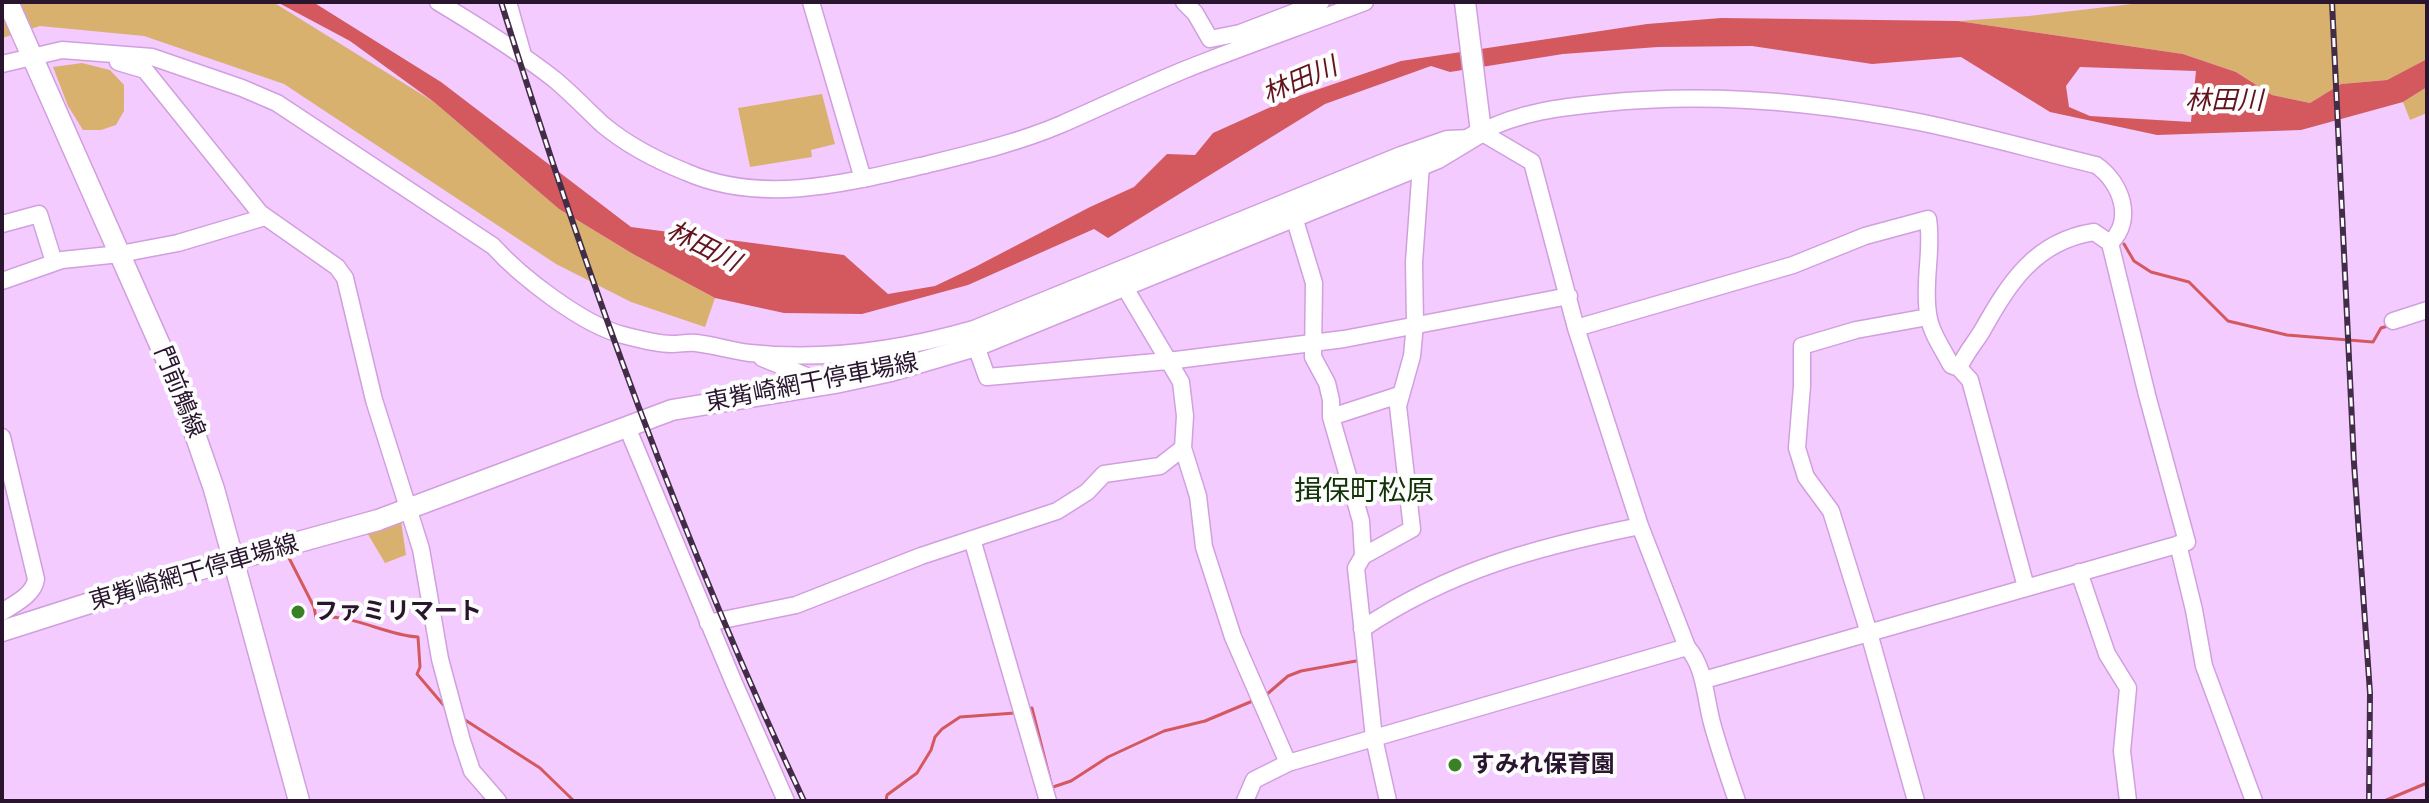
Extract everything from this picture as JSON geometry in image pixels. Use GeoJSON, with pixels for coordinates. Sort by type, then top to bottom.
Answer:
{"type":"FeatureCollection","features":[{"type":"Feature","properties":{"kind":"main road","name":"門前鵤線"},"geometry":{"type":"LineString","coordinates":[[8,2],[179,388],[214,489],[299,801]]}},
{"type":"Feature","properties":{"kind":"main road"},"geometry":{"type":"LineString","coordinates":[[1465,2],[1476,135]]}},
{"type":"Feature","properties":{"kind":"main road","name":"東觜崎網干停車場線"},"geometry":{"type":"LineString","coordinates":[[2,631],[410,510],[672,410],[835,383],[891,371],[976,346],[1421,165],[1476,135]]}},
{"type":"Feature","properties":{"kind":"street"},"geometry":{"type":"LineString","coordinates":[[438,2],[523,55],[557,81],[604,126],[644,153],[689,174],[721,183],[763,189],[807,188],[863,179],[974,153],[1060,125],[1185,70],[1365,2]]}},
{"type":"Feature","properties":{"kind":"street"},"geometry":{"type":"LineString","coordinates":[[508,2],[523,55]]}},
{"type":"Feature","properties":{"kind":"street"},"geometry":{"type":"LineString","coordinates":[[811,2],[863,179]]}},
{"type":"Feature","properties":{"kind":"street"},"geometry":{"type":"LineString","coordinates":[[1184,2],[1195,13],[1210,39],[1240,33],[1321,2]]}},
{"type":"Feature","properties":{"kind":"street"},"geometry":{"type":"LineString","coordinates":[[83,50],[94,57],[145,70],[260,213],[337,267],[345,278],[374,400],[423,560],[440,659],[462,741],[472,771],[498,801]]}},
{"type":"Feature","properties":{"kind":"street"},"geometry":{"type":"LineString","coordinates":[[2,64],[31,54],[83,50],[152,57],[182,66],[277,103],[493,246],[509,263],[583,317],[621,335],[749,353],[813,356],[886,350],[959,333],[1447,139],[1476,135],[1499,123],[1550,108],[1638,99],[1692,98],[1783,103],[1880,115],[1921,122],[2096,165],[2108,173],[2121,194],[2124,216],[2118,236],[2110,243]]}},
{"type":"Feature","properties":{"kind":"street"},"geometry":{"type":"LineString","coordinates":[[1476,135],[1532,162],[1576,328],[1640,526],[1687,647],[1694,655],[1704,680],[1712,723],[1737,801]]}},
{"type":"Feature","properties":{"kind":"street"},"geometry":{"type":"LineString","coordinates":[[1388,801],[1374,738],[1356,568],[1363,556],[1412,529],[1398,406],[1412,356],[1414,262],[1421,165]]}},
{"type":"Feature","properties":{"kind":"street"},"geometry":{"type":"LineString","coordinates":[[2,224],[39,214],[54,262]]}},
{"type":"Feature","properties":{"kind":"street"},"geometry":{"type":"LineString","coordinates":[[2,281],[54,262],[120,254],[206,236],[265,217]]}},
{"type":"Feature","properties":{"kind":"street"},"geometry":{"type":"LineString","coordinates":[[1294,217],[1314,283],[1313,357],[1327,383],[1331,417],[1361,521],[1363,556]]}},
{"type":"Feature","properties":{"kind":"street"},"geometry":{"type":"LineString","coordinates":[[1576,328],[1793,265],[1865,236],[1928,219],[1931,237],[1926,294],[1928,317],[1951,365],[1959,368],[1970,380],[2026,587]]}},
{"type":"Feature","properties":{"kind":"street"},"geometry":{"type":"LineString","coordinates":[[1704,680],[2187,542],[2110,243],[2094,232],[2076,234],[2053,245],[2021,270],[1959,368]]}},
{"type":"Feature","properties":{"kind":"street"},"geometry":{"type":"LineString","coordinates":[[1124,286],[1181,382],[1185,416],[1183,448],[1198,496],[1204,547],[1233,637],[1288,763]]}},
{"type":"Feature","properties":{"kind":"street"},"geometry":{"type":"LineString","coordinates":[[976,346],[987,377],[1168,361],[1375,334],[1569,296]]}},
{"type":"Feature","properties":{"kind":"street"},"geometry":{"type":"LineString","coordinates":[[2393,321],[2427,310]]}},
{"type":"Feature","properties":{"kind":"street"},"geometry":{"type":"LineString","coordinates":[[1916,801],[1831,511],[1806,477],[1797,448],[1802,346],[1856,330],[1928,317]]}},
{"type":"Feature","properties":{"kind":"street"},"geometry":{"type":"LineString","coordinates":[[749,353],[809,377],[835,383]]}},
{"type":"Feature","properties":{"kind":"street"},"geometry":{"type":"LineString","coordinates":[[1331,417],[1399,395]]}},
{"type":"Feature","properties":{"kind":"street"},"geometry":{"type":"LineString","coordinates":[[627,427],[786,801]]}},
{"type":"Feature","properties":{"kind":"street"},"geometry":{"type":"LineString","coordinates":[[2,437],[36,579],[35,586],[27,594],[2,612]]}},
{"type":"Feature","properties":{"kind":"street"},"geometry":{"type":"LineString","coordinates":[[708,623],[796,605],[972,539],[1057,511],[1087,492],[1104,474],[1160,466],[1183,448]]}},
{"type":"Feature","properties":{"kind":"street"},"geometry":{"type":"LineString","coordinates":[[1362,629],[1419,593],[1483,567],[1525,552],[1640,526]]}},
{"type":"Feature","properties":{"kind":"street"},"geometry":{"type":"LineString","coordinates":[[972,539],[1048,801]]}},
{"type":"Feature","properties":{"kind":"street"},"geometry":{"type":"LineString","coordinates":[[2178,544],[2204,666],[2254,801]]}},
{"type":"Feature","properties":{"kind":"street"},"geometry":{"type":"LineString","coordinates":[[2079,572],[2107,654],[2128,688],[2122,751],[2128,801]]}},
{"type":"Feature","properties":{"kind":"street"},"geometry":{"type":"LineString","coordinates":[[1245,801],[1254,780],[1288,763],[1687,647]]}},
{"type":"Feature","properties":{"kind":"shaded area"},"geometry":{"type":"Polygon","coordinates":[[[2,2],[273,2],[434,102],[559,209],[633,254],[715,298],[705,327],[631,302],[556,264],[284,84],[144,36],[40,26],[2,38],[2,2]]]}},
{"type":"Feature","properties":{"kind":"shaded area"},"geometry":{"type":"Polygon","coordinates":[[[2149,2],[2427,2],[2427,59],[2387,80],[2341,84],[2310,103],[2272,95],[2236,72],[2183,54],[1958,21],[2149,2]]]}},
{"type":"Feature","properties":{"kind":"shaded area"},"geometry":{"type":"Polygon","coordinates":[[[82,63],[110,70],[124,85],[124,111],[116,125],[101,130],[83,130],[68,106],[53,67],[82,63]]]}},
{"type":"Feature","properties":{"kind":"shaded area"},"geometry":{"type":"Polygon","coordinates":[[[2427,87],[2427,113],[2410,120],[2403,102],[2427,87]]]}},
{"type":"Feature","properties":{"kind":"shaded area"},"geometry":{"type":"Polygon","coordinates":[[[822,94],[835,144],[811,150],[812,157],[750,167],[738,108],[822,94]]]}},
{"type":"Feature","properties":{"kind":"shaded area"},"geometry":{"type":"Polygon","coordinates":[[[401,521],[406,555],[385,563],[366,531],[401,521]]]}},
{"type":"Feature","properties":{"kind":"water","name":"林田川"},"geometry":{"type":"Polygon","coordinates":[[[277,2],[313,2],[441,82],[631,227],[844,255],[888,294],[935,286],[975,267],[1134,187],[1167,154],[1195,155],[1213,133],[1284,101],[1401,61],[1647,24],[1721,18],[1958,21],[2183,54],[2236,72],[2272,95],[2310,103],[2341,84],[2387,80],[2427,59],[2427,87],[2403,102],[2301,130],[2157,135],[2050,112],[1961,57],[1872,64],[1752,46],[1658,47],[1563,54],[1450,72],[1431,66],[1325,104],[1108,238],[1094,229],[968,285],[862,314],[784,313],[715,298],[633,254],[559,209],[434,102],[350,41],[277,2]],[[2080,67],[2066,86],[2069,107],[2090,116],[2191,122],[2196,71],[2080,67]]]}},
{"type":"Feature","properties":{"kind":"waterway"},"geometry":{"type":"LineString","coordinates":[[2124,244],[2134,261],[2151,272],[2189,282],[2228,321],[2287,335],[2373,342],[2381,328],[2388,326]]}},
{"type":"Feature","properties":{"kind":"waterway"},"geometry":{"type":"LineString","coordinates":[[286,552],[314,607],[316,618],[342,618],[418,637],[420,667],[417,674],[446,708]]}},
{"type":"Feature","properties":{"kind":"waterway"},"geometry":{"type":"LineString","coordinates":[[1266,695],[1288,676],[1301,671],[1356,661]]}},
{"type":"Feature","properties":{"kind":"waterway"},"geometry":{"type":"LineString","coordinates":[[1050,788],[1071,781],[1108,757],[1164,731],[1205,721],[1255,700]]}},
{"type":"Feature","properties":{"kind":"waterway"},"geometry":{"type":"LineString","coordinates":[[1027,710],[1032,708],[1052,787]]}},
{"type":"Feature","properties":{"kind":"waterway"},"geometry":{"type":"LineString","coordinates":[[886,801],[887,795],[917,773],[942,729],[960,717],[1015,713]]}},
{"type":"Feature","properties":{"kind":"waterway"},"geometry":{"type":"LineString","coordinates":[[462,718],[540,768],[574,801]]}},
{"type":"Feature","properties":{"kind":"waterway"},"geometry":{"type":"LineString","coordinates":[[2384,801],[2427,783]]}},
{"type":"Feature","properties":{"kind":"railway"},"geometry":{"type":"LineString","coordinates":[[501,2],[567,206],[639,407],[717,605],[804,801]]}},
{"type":"Feature","properties":{"kind":"railway"},"geometry":{"type":"LineString","coordinates":[[2332,2],[2354,463],[2370,693],[2369,801]]}},
{"type":"Feature","properties":{"kind":"place","name":"ファミリマート"},"geometry":{"type":"Point","coordinates":[298,612]}},
{"type":"Feature","properties":{"kind":"place","name":"すみれ保育園"},"geometry":{"type":"Point","coordinates":[1455,765]}},
{"type":"Feature","properties":{"kind":"district","name":"揖保町松原"},"geometry":{"type":"Point","coordinates":[1364,492]}}]}
